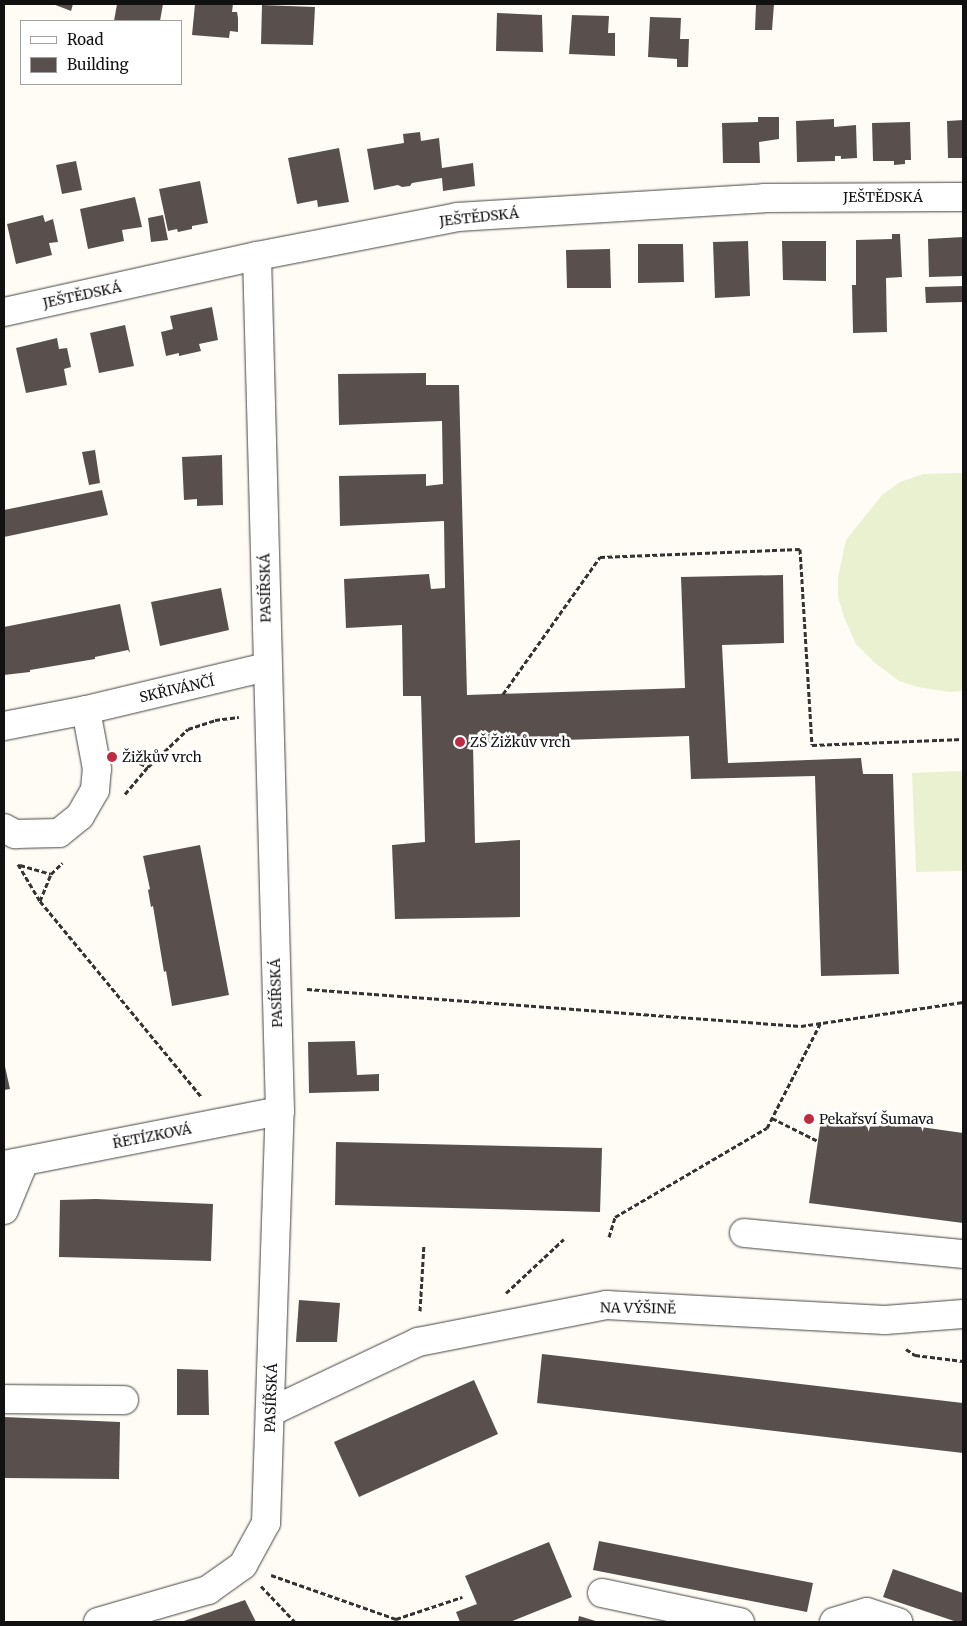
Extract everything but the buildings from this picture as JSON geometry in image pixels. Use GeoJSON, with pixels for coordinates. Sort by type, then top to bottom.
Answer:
{"type":"FeatureCollection","features":[{"type":"Feature","properties":{"kind":"street","name":"JEŠTĚDSKÁ"},"geometry":{"type":"LineString","coordinates":[[4,312],[257,256],[457,217],[764,198],[963,197]]}},
{"type":"Feature","properties":{"kind":"street","name":"PASÍŘSKÁ"},"geometry":{"type":"LineString","coordinates":[[98,1622],[208,1590],[243,1566],[266,1523],[280,1111],[257,256]]}},
{"type":"Feature","properties":{"kind":"street","name":"SKŘIVÁNČÍ"},"geometry":{"type":"LineString","coordinates":[[4,726],[86,710],[267,667]]}},
{"type":"Feature","properties":{"kind":"street"},"geometry":{"type":"LineString","coordinates":[[4,828],[16,834],[59,833],[80,816],[95,790],[97,769],[86,710]]}},
{"type":"Feature","properties":{"kind":"street","name":"ŘETÍZKOVÁ"},"geometry":{"type":"LineString","coordinates":[[4,1210],[14,1163],[280,1111]]}},
{"type":"Feature","properties":{"kind":"street"},"geometry":{"type":"LineString","coordinates":[[744,1233],[963,1254]]}},
{"type":"Feature","properties":{"kind":"street","name":"NA VÝŠINĚ"},"geometry":{"type":"LineString","coordinates":[[270,1412],[418,1342],[606,1304],[885,1320],[963,1314]]}},
{"type":"Feature","properties":{"kind":"street"},"geometry":{"type":"LineString","coordinates":[[4,1399],[124,1400]]}},
{"type":"Feature","properties":{"kind":"street"},"geometry":{"type":"LineString","coordinates":[[602,1593],[740,1622]]}},
{"type":"Feature","properties":{"kind":"street"},"geometry":{"type":"LineString","coordinates":[[834,1622],[867,1612],[898,1622]]}},
{"type":"Feature","properties":{"kind":"path"},"geometry":{"type":"LineString","coordinates":[[503,694],[600,557],[800,549],[812,745],[963,739]]}},
{"type":"Feature","properties":{"kind":"path"},"geometry":{"type":"LineString","coordinates":[[124,796],[148,767],[188,729],[238,716],[246,727],[269,725]]}},
{"type":"Feature","properties":{"kind":"path"},"geometry":{"type":"LineString","coordinates":[[123,756],[148,767]]}},
{"type":"Feature","properties":{"kind":"path"},"geometry":{"type":"LineString","coordinates":[[11,860],[51,874]]}},
{"type":"Feature","properties":{"kind":"path"},"geometry":{"type":"LineString","coordinates":[[40,901],[51,874],[64,862]]}},
{"type":"Feature","properties":{"kind":"path"},"geometry":{"type":"LineString","coordinates":[[18,864],[40,901],[201,1096]]}},
{"type":"Feature","properties":{"kind":"path"},"geometry":{"type":"LineString","coordinates":[[276,987],[800,1026],[963,1002]]}},
{"type":"Feature","properties":{"kind":"path"},"geometry":{"type":"LineString","coordinates":[[609,1237],[615,1217],[767,1128],[820,1024]]}},
{"type":"Feature","properties":{"kind":"path"},"geometry":{"type":"LineString","coordinates":[[192,1099],[210,1096]]}},
{"type":"Feature","properties":{"kind":"path"},"geometry":{"type":"LineString","coordinates":[[772,1118],[818,1141]]}},
{"type":"Feature","properties":{"kind":"path"},"geometry":{"type":"LineString","coordinates":[[500,1299],[564,1239]]}},
{"type":"Feature","properties":{"kind":"path"},"geometry":{"type":"LineString","coordinates":[[418,1342],[424,1244]]}},
{"type":"Feature","properties":{"kind":"path"},"geometry":{"type":"LineString","coordinates":[[243,1566],[396,1619],[462,1597]]}},
{"type":"Feature","properties":{"kind":"path"},"geometry":{"type":"LineString","coordinates":[[243,1566],[295,1622]]}},
{"type":"Feature","properties":{"kind":"green space"},"geometry":{"type":"Polygon","coordinates":[[[963,473],[963,691],[949,692],[918,687],[899,681],[875,663],[856,644],[844,617],[838,597],[838,577],[846,540],[882,495],[900,482],[923,474],[963,473]]]}},
{"type":"Feature","properties":{"kind":"green space"},"geometry":{"type":"Polygon","coordinates":[[[963,771],[963,871],[916,872],[912,773],[963,771]]]}},
{"type":"Feature","properties":{"kind":"place","name":"ZŠ Žižkův vrch"},"geometry":{"type":"Point","coordinates":[460,742]}},
{"type":"Feature","properties":{"kind":"place","name":"Žižkův vrch"},"geometry":{"type":"Point","coordinates":[112,757]}},
{"type":"Feature","properties":{"kind":"place","name":"Pekařsví Šumava"},"geometry":{"type":"Point","coordinates":[809,1119]}}]}
